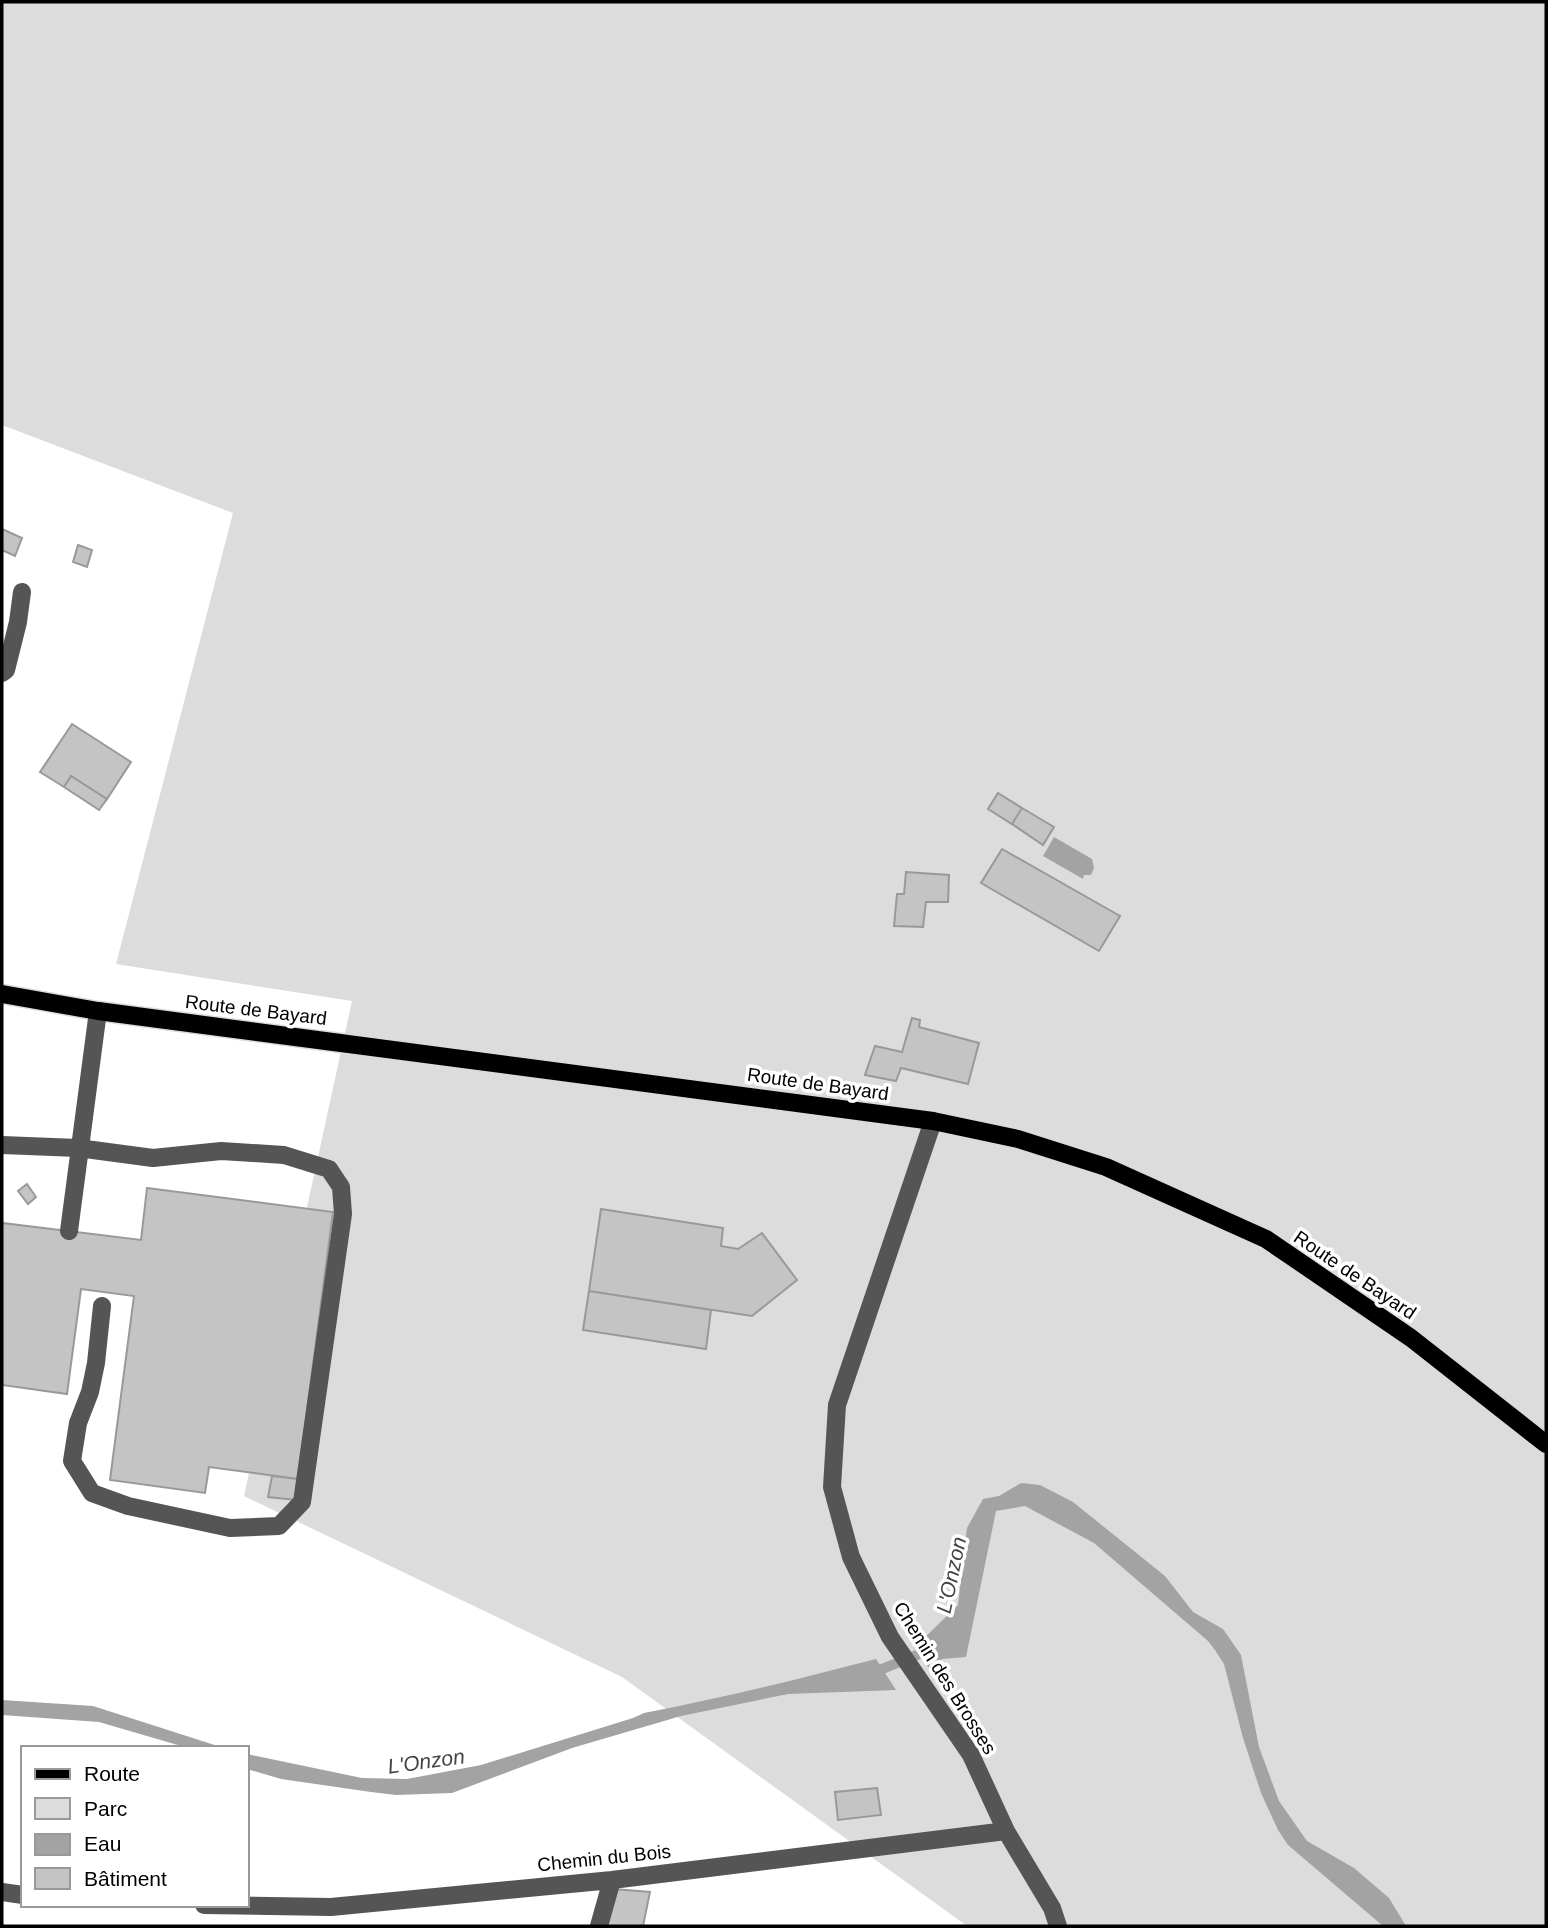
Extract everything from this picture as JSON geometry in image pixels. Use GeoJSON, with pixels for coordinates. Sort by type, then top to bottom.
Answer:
{"type":"FeatureCollection","features":[{"type":"Feature","properties":{"kind":"main road","name":"Route de Bayard"},"geometry":{"type":"LineString","coordinates":[[2,994],[98,1011],[933,1121],[1018,1139],[1106,1167],[1266,1239],[1411,1338],[1546,1444]]}},
{"type":"Feature","properties":{"kind":"street"},"geometry":{"type":"LineString","coordinates":[[2,673],[6,670],[19,622],[22,592]]}},
{"type":"Feature","properties":{"kind":"street"},"geometry":{"type":"LineString","coordinates":[[69,1231],[98,1011]]}},
{"type":"Feature","properties":{"kind":"street","name":"Chemin des Brosses"},"geometry":{"type":"LineString","coordinates":[[933,1121],[837,1405],[832,1487],[851,1557],[890,1637],[971,1755],[1006,1831],[1052,1908],[1058,1926]]}},
{"type":"Feature","properties":{"kind":"street"},"geometry":{"type":"LineString","coordinates":[[2,1145],[78,1148],[153,1158],[221,1151],[284,1155],[329,1169],[341,1187],[343,1214],[302,1502],[279,1526],[230,1528],[128,1506],[92,1493],[72,1461],[78,1423],[90,1392],[96,1363],[102,1307]]}},
{"type":"Feature","properties":{"kind":"street","name":"Chemin du Bois"},"geometry":{"type":"LineString","coordinates":[[248,1906],[331,1907],[612,1880],[1006,1831]]}},
{"type":"Feature","properties":{"kind":"street"},"geometry":{"type":"LineString","coordinates":[[598,1926],[612,1880]]}},
{"type":"Feature","properties":{"kind":"street"},"geometry":{"type":"LineString","coordinates":[[2,1892],[21,1895]]}},
{"type":"Feature","properties":{"kind":"green space"},"geometry":{"type":"Polygon","coordinates":[[[2,2],[1546,2],[1546,1926],[967,1926],[622,1677],[244,1496],[352,1001],[116,964],[233,513],[2,425],[2,2]]]}},
{"type":"Feature","properties":{"kind":"water"},"geometry":{"type":"Polygon","coordinates":[[[1054,837],[1092,859],[1094,868],[1091,875],[1084,875],[1083,879],[1043,856],[1054,837]]]}},
{"type":"Feature","properties":{"kind":"water"},"geometry":{"type":"Polygon","coordinates":[[[1021,1483],[1040,1485],[1073,1502],[1165,1576],[1193,1612],[1223,1629],[1241,1655],[1259,1747],[1279,1801],[1307,1841],[1354,1868],[1389,1898],[1406,1926],[1383,1926],[1288,1845],[1261,1793],[1243,1738],[1224,1664],[1208,1641],[1094,1543],[1025,1506],[996,1511],[966,1657],[942,1659],[932,1672],[914,1648],[958,1605],[967,1528],[983,1499],[999,1496],[1021,1483]]]}},
{"type":"Feature","properties":{"kind":"water"},"geometry":{"type":"Polygon","coordinates":[[[876,1659],[896,1690],[788,1694],[681,1716],[572,1748],[452,1793],[396,1795],[281,1779],[248,1769],[248,1754],[362,1778],[407,1779],[481,1765],[644,1713],[761,1688],[876,1659]]]}},
{"type":"Feature","properties":{"kind":"water"},"geometry":{"type":"Polygon","coordinates":[[[2,1700],[93,1706],[218,1746],[181,1746],[99,1722],[2,1715],[2,1700]]]}},
{"type":"Feature","properties":{"kind":"building"},"geometry":{"type":"Polygon","coordinates":[[[2,529],[22,538],[15,556],[2,550],[2,529]]]}},
{"type":"Feature","properties":{"kind":"building"},"geometry":{"type":"Polygon","coordinates":[[[78,545],[92,550],[87,567],[73,562],[78,545]]]}},
{"type":"Feature","properties":{"kind":"building"},"geometry":{"type":"Polygon","coordinates":[[[72,724],[131,762],[107,799],[71,776],[64,787],[40,772],[72,724]]]}},
{"type":"Feature","properties":{"kind":"building"},"geometry":{"type":"Polygon","coordinates":[[[71,776],[107,799],[99,810],[64,787],[71,776]]]}},
{"type":"Feature","properties":{"kind":"building"},"geometry":{"type":"Polygon","coordinates":[[[998,793],[1022,808],[1012,824],[988,809],[998,793]]]}},
{"type":"Feature","properties":{"kind":"building"},"geometry":{"type":"Polygon","coordinates":[[[1022,808],[1054,827],[1043,845],[1012,824],[1022,808]]]}},
{"type":"Feature","properties":{"kind":"building"},"geometry":{"type":"Polygon","coordinates":[[[1002,849],[1120,916],[1099,951],[981,883],[1002,849]]]}},
{"type":"Feature","properties":{"kind":"building"},"geometry":{"type":"Polygon","coordinates":[[[906,872],[949,875],[948,902],[926,902],[923,927],[894,926],[897,894],[904,894],[906,872]]]}},
{"type":"Feature","properties":{"kind":"building"},"geometry":{"type":"Polygon","coordinates":[[[912,1018],[920,1020],[919,1027],[979,1043],[968,1084],[901,1068],[896,1081],[865,1075],[875,1046],[902,1052],[912,1018]]]}},
{"type":"Feature","properties":{"kind":"building"},"geometry":{"type":"Polygon","coordinates":[[[27,1184],[36,1197],[28,1204],[18,1191],[27,1184]]]}},
{"type":"Feature","properties":{"kind":"building"},"geometry":{"type":"Polygon","coordinates":[[[147,1188],[333,1212],[298,1479],[209,1467],[205,1493],[110,1480],[134,1296],[81,1289],[67,1394],[2,1385],[2,1223],[141,1240],[147,1188]]]}},
{"type":"Feature","properties":{"kind":"building"},"geometry":{"type":"Polygon","coordinates":[[[601,1209],[723,1228],[721,1246],[738,1249],[762,1233],[797,1280],[752,1316],[589,1291],[601,1209]]]}},
{"type":"Feature","properties":{"kind":"building"},"geometry":{"type":"Polygon","coordinates":[[[589,1291],[711,1310],[706,1349],[583,1330],[589,1291]]]}},
{"type":"Feature","properties":{"kind":"building"},"geometry":{"type":"Polygon","coordinates":[[[272,1476],[298,1479],[296,1500],[268,1497],[272,1476]]]}},
{"type":"Feature","properties":{"kind":"building"},"geometry":{"type":"Polygon","coordinates":[[[877,1788],[881,1815],[838,1820],[835,1792],[877,1788]]]}},
{"type":"Feature","properties":{"kind":"building"},"geometry":{"type":"Polygon","coordinates":[[[614,1889],[650,1892],[643,1926],[607,1926],[614,1889]]]}},
{"type":"Feature","properties":{"kind":"waterway","name":"L'Onzon"},"geometry":{"type":"LineString","coordinates":[[872,1673],[932,1649]]}}]}
